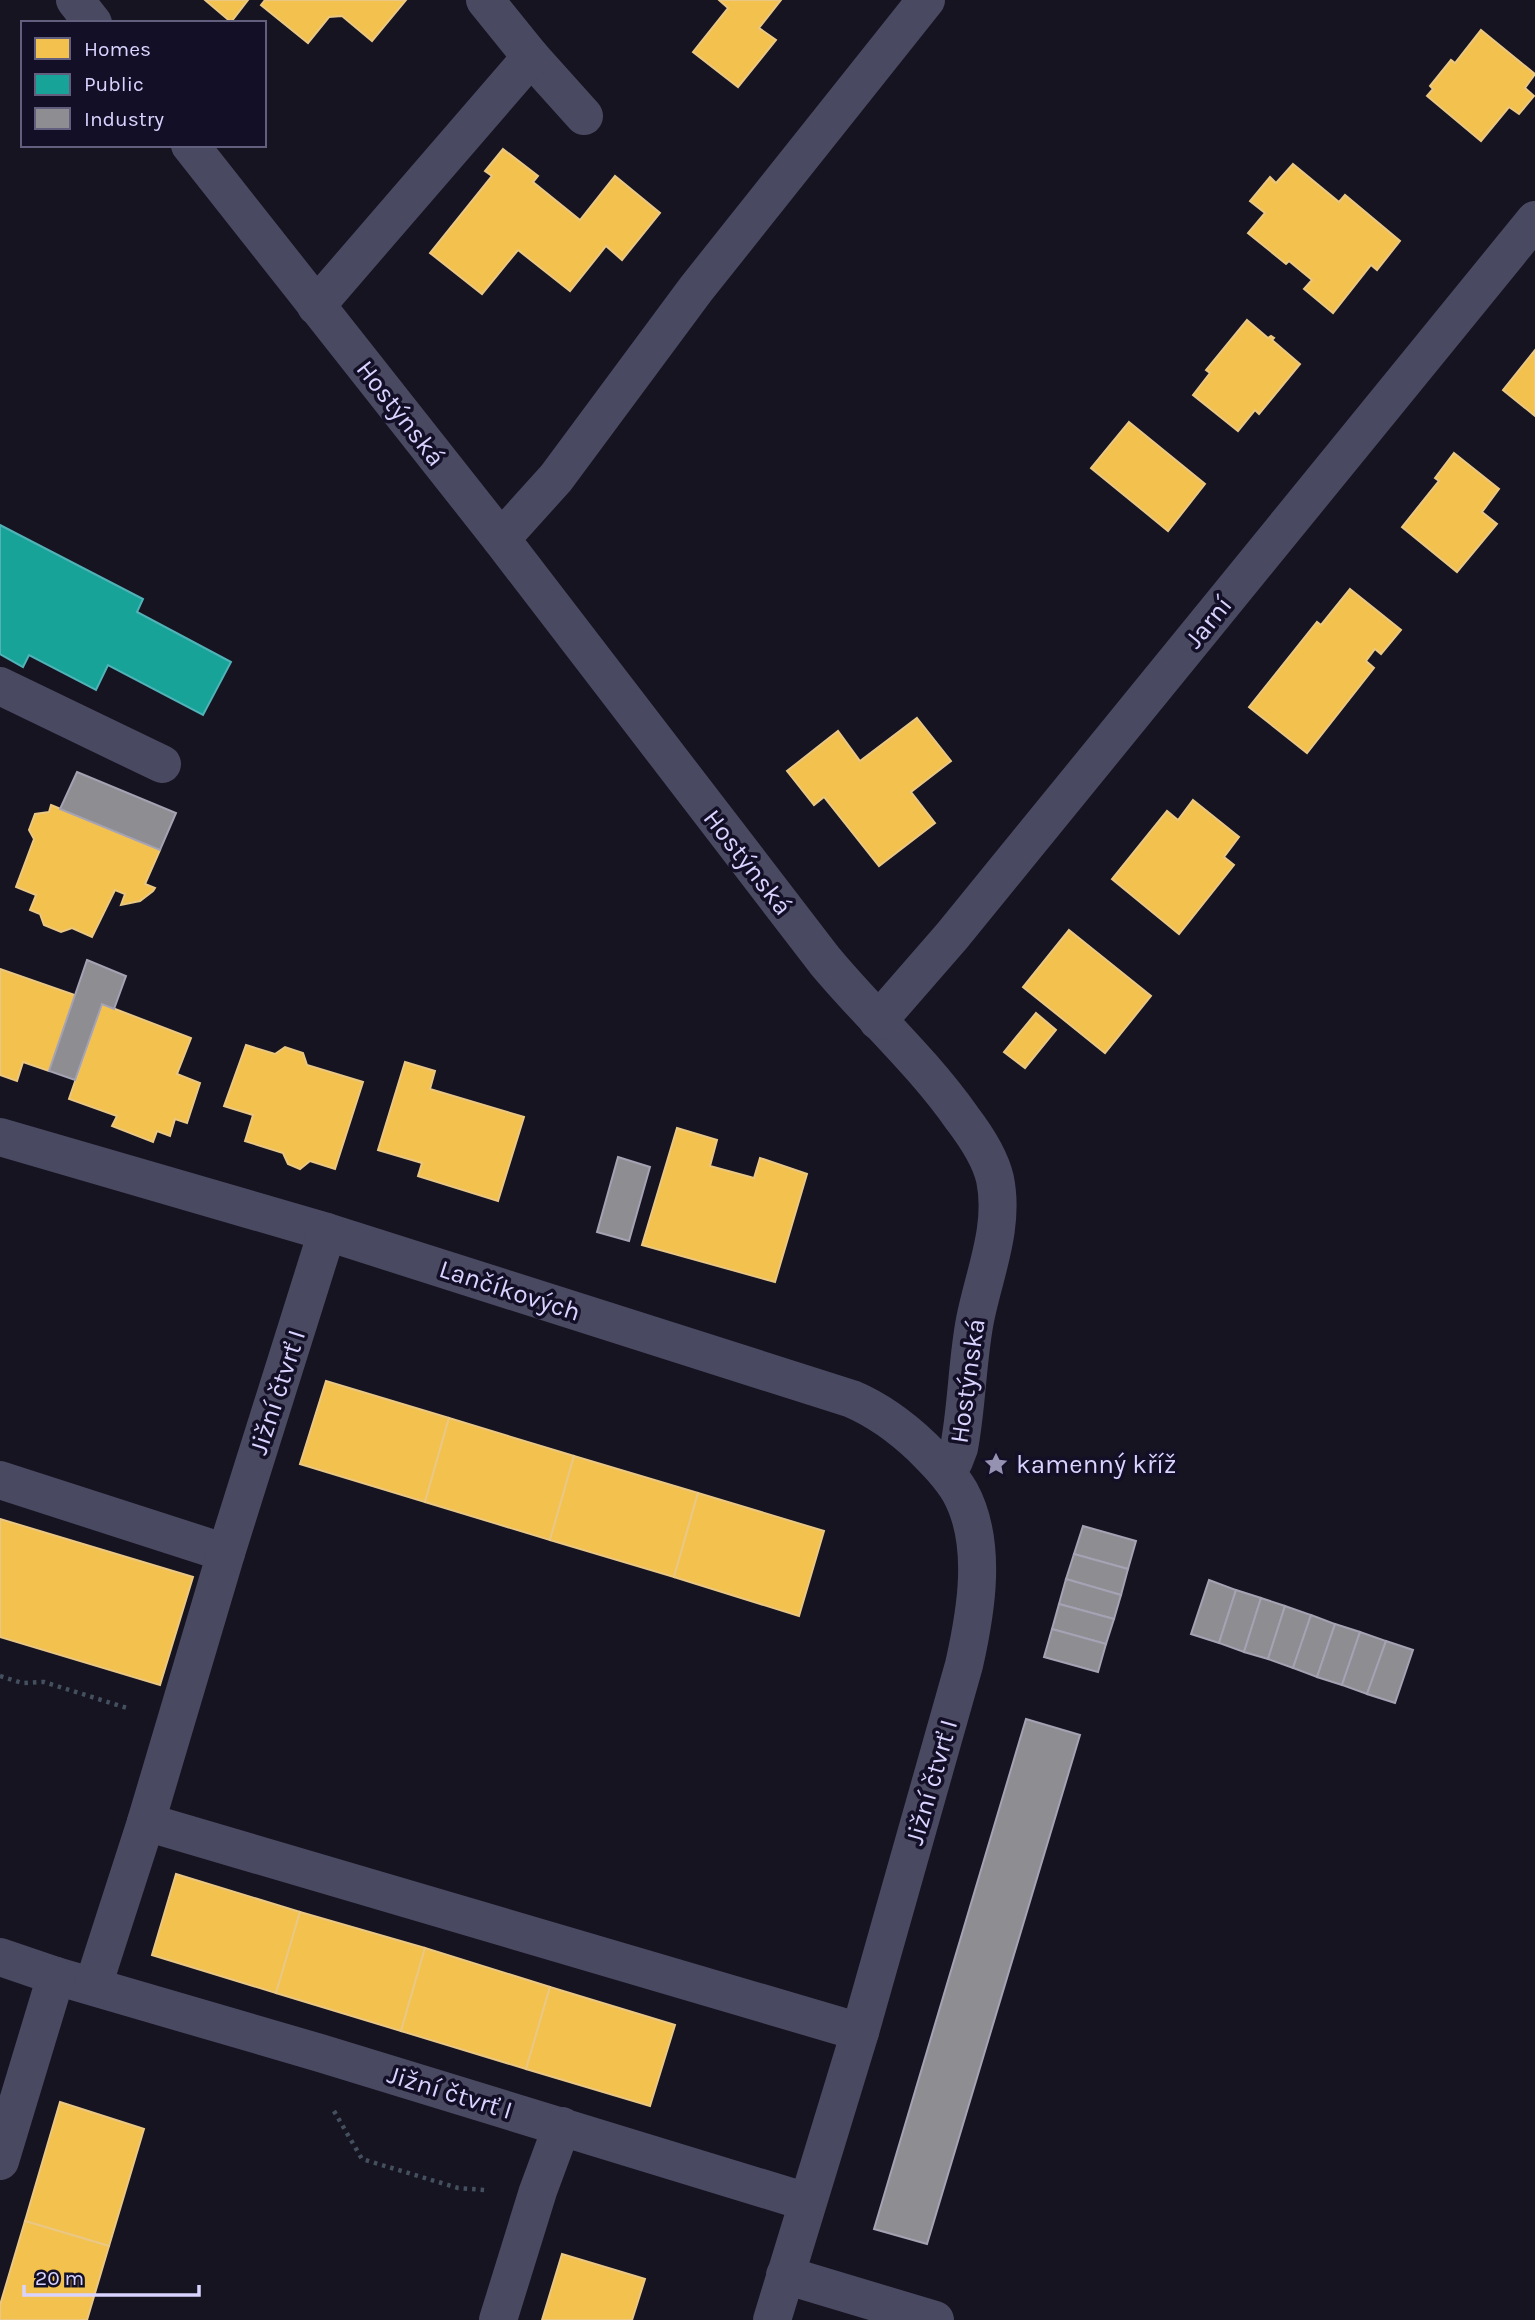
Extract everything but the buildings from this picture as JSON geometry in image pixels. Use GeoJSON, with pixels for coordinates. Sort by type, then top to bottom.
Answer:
{"type":"FeatureCollection","features":[{"type":"Feature","properties":{"kind":"street"},"geometry":{"type":"LineString","coordinates":[[75,0],[91,21]]}},
{"type":"Feature","properties":{"kind":"street"},"geometry":{"type":"LineString","coordinates":[[485,0],[584,117]]}},
{"type":"Feature","properties":{"kind":"street"},"geometry":{"type":"LineString","coordinates":[[501,539],[556,478],[696,289],[926,0]]}},
{"type":"Feature","properties":{"kind":"street"},"geometry":{"type":"LineString","coordinates":[[316,306],[531,57]]}},
{"type":"Feature","properties":{"kind":"street","name":"Hostýnská"},"geometry":{"type":"LineString","coordinates":[[192,147],[501,539],[825,961],[929,1074],[972,1131],[995,1177],[997,1227],[975,1322],[959,1448],[946,1472]]}},
{"type":"Feature","properties":{"kind":"street","name":"Jarní"},"geometry":{"type":"LineString","coordinates":[[878,1021],[961,926],[1535,220]]}},
{"type":"Feature","properties":{"kind":"street"},"geometry":{"type":"LineString","coordinates":[[0,686],[162,764]]}},
{"type":"Feature","properties":{"kind":"street","name":"Lančíkových"},"geometry":{"type":"LineString","coordinates":[[0,1137],[327,1232],[852,1399],[876,1409],[908,1433],[946,1472],[960,1493],[970,1519]]}},
{"type":"Feature","properties":{"kind":"street","name":"Jižní čtvrť I"},"geometry":{"type":"LineString","coordinates":[[93,1986],[327,1232]]}},
{"type":"Feature","properties":{"kind":"street"},"geometry":{"type":"LineString","coordinates":[[0,1480],[226,1553]]}},
{"type":"Feature","properties":{"kind":"street","name":"Jižní čtvrť I"},"geometry":{"type":"LineString","coordinates":[[772,2320],[860,2032],[964,1665],[974,1624],[976,1556],[970,1519]]}},
{"type":"Feature","properties":{"kind":"street"},"geometry":{"type":"LineString","coordinates":[[146,1822],[860,2032]]}},
{"type":"Feature","properties":{"kind":"street","name":"Jižní čtvrť I"},"geometry":{"type":"LineString","coordinates":[[0,1957],[807,2202]]}},
{"type":"Feature","properties":{"kind":"street"},"geometry":{"type":"LineString","coordinates":[[0,2161],[56,1976]]}},
{"type":"Feature","properties":{"kind":"street"},"geometry":{"type":"LineString","coordinates":[[498,2320],[538,2191],[562,2126]]}},
{"type":"Feature","properties":{"kind":"street"},"geometry":{"type":"LineString","coordinates":[[785,2275],[934,2320]]}},
{"type":"Feature","properties":{"kind":"path"},"geometry":{"type":"LineString","coordinates":[[0,1676],[22,1683],[44,1682],[134,1711]]}},
{"type":"Feature","properties":{"kind":"path"},"geometry":{"type":"LineString","coordinates":[[327,2101],[362,2159],[458,2188],[487,2190]]}},
{"type":"Feature","properties":{"kind":"place","name":"kamenný kříž"},"geometry":{"type":"Point","coordinates":[996,1464]}}]}
